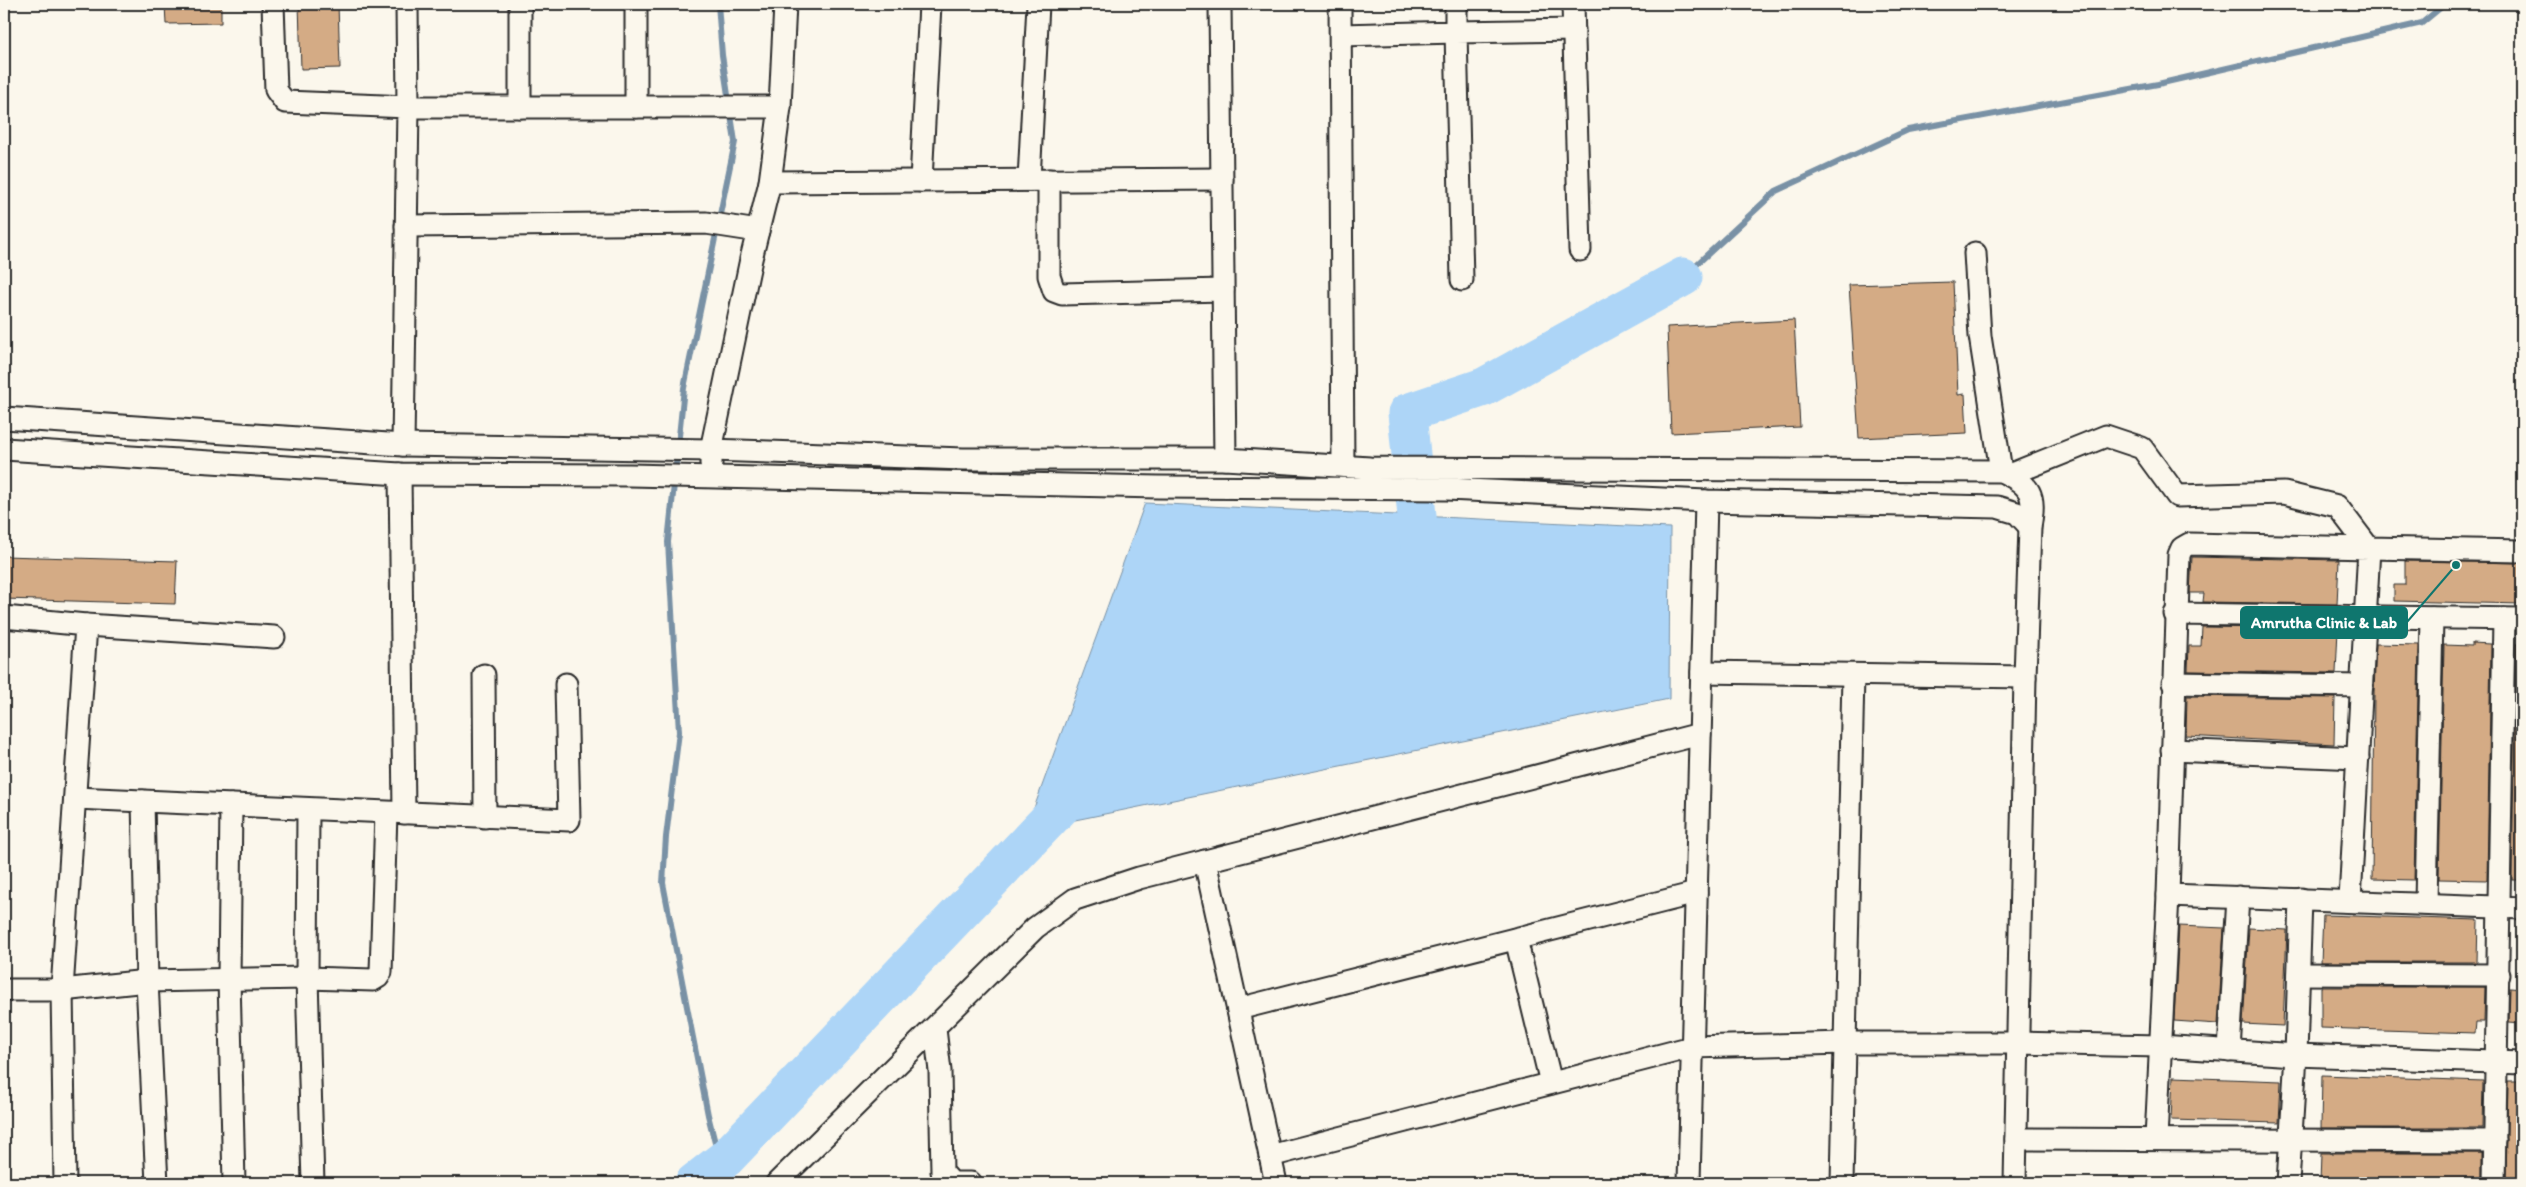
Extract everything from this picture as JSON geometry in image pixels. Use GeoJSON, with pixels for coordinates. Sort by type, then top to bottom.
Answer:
{"type":"FeatureCollection","features":[{"type":"Feature","properties":{"kind":"street"},"geometry":{"type":"LineString","coordinates":[[273,4],[276,90],[285,102],[408,107],[780,107]]}},
{"type":"Feature","properties":{"kind":"street"},"geometry":{"type":"LineString","coordinates":[[403,445],[408,107],[407,4]]}},
{"type":"Feature","properties":{"kind":"street"},"geometry":{"type":"LineString","coordinates":[[520,4],[520,107]]}},
{"type":"Feature","properties":{"kind":"street"},"geometry":{"type":"LineString","coordinates":[[636,4],[636,107]]}},
{"type":"Feature","properties":{"kind":"street"},"geometry":{"type":"LineString","coordinates":[[711,478],[702,450],[770,182],[780,107],[785,4]]}},
{"type":"Feature","properties":{"kind":"street"},"geometry":{"type":"LineString","coordinates":[[921,181],[930,4]]}},
{"type":"Feature","properties":{"kind":"street"},"geometry":{"type":"LineString","coordinates":[[1038,4],[1039,180],[1049,276],[1054,291],[1062,294],[1223,290]]}},
{"type":"Feature","properties":{"kind":"street"},"geometry":{"type":"LineString","coordinates":[[1220,4],[1225,459]]}},
{"type":"Feature","properties":{"kind":"street"},"geometry":{"type":"LineString","coordinates":[[1340,4],[1343,466]]}},
{"type":"Feature","properties":{"kind":"street"},"geometry":{"type":"LineString","coordinates":[[1456,4],[1462,280]]}},
{"type":"Feature","properties":{"kind":"street"},"geometry":{"type":"LineString","coordinates":[[1573,4],[1580,250]]}},
{"type":"Feature","properties":{"kind":"street"},"geometry":{"type":"LineString","coordinates":[[1341,35],[1574,30]]}},
{"type":"Feature","properties":{"kind":"street"},"geometry":{"type":"LineString","coordinates":[[770,182],[1222,179]]}},
{"type":"Feature","properties":{"kind":"street"},"geometry":{"type":"LineString","coordinates":[[406,226],[716,224],[758,231]]}},
{"type":"Feature","properties":{"kind":"street"},"geometry":{"type":"LineString","coordinates":[[1975,253],[1980,336],[2005,473]]}},
{"type":"Feature","properties":{"kind":"street"},"geometry":{"type":"LineString","coordinates":[[4,418],[403,445],[663,449],[963,459],[1225,459],[1343,466],[2005,473],[2106,436],[2142,448],[2177,496],[2284,493],[2337,506],[2370,548],[2350,900]]}},
{"type":"Feature","properties":{"kind":"street"},"geometry":{"type":"LineString","coordinates":[[4,449],[400,474],[660,476],[1158,487],[1447,489],[1706,501],[1997,507],[2018,513],[2030,527]]}},
{"type":"Feature","properties":{"kind":"street"},"geometry":{"type":"LineString","coordinates":[[2005,473],[2020,479],[2030,492],[2034,506],[2030,527],[2025,677],[2015,1183]]}},
{"type":"Feature","properties":{"kind":"street"},"geometry":{"type":"LineString","coordinates":[[4,990],[62,990],[147,981],[307,978],[373,980],[378,977],[381,972],[395,813],[400,474]]}},
{"type":"Feature","properties":{"kind":"street"},"geometry":{"type":"LineString","coordinates":[[1689,1183],[1706,501]]}},
{"type":"Feature","properties":{"kind":"street"},"geometry":{"type":"LineString","coordinates":[[2156,1139],[2168,895],[2175,614],[2179,555],[2182,548],[2189,544],[2522,551]]}},
{"type":"Feature","properties":{"kind":"street"},"geometry":{"type":"LineString","coordinates":[[2175,614],[2513,619],[2500,906],[2494,1183]]}},
{"type":"Feature","properties":{"kind":"street"},"geometry":{"type":"LineString","coordinates":[[4,617],[86,625],[274,637]]}},
{"type":"Feature","properties":{"kind":"street"},"geometry":{"type":"LineString","coordinates":[[2426,903],[2432,618]]}},
{"type":"Feature","properties":{"kind":"street"},"geometry":{"type":"LineString","coordinates":[[65,1183],[62,990],[86,625]]}},
{"type":"Feature","properties":{"kind":"street"},"geometry":{"type":"LineString","coordinates":[[1702,672],[2025,677]]}},
{"type":"Feature","properties":{"kind":"street"},"geometry":{"type":"LineString","coordinates":[[484,675],[485,817]]}},
{"type":"Feature","properties":{"kind":"street"},"geometry":{"type":"LineString","coordinates":[[1842,1183],[1854,675]]}},
{"type":"Feature","properties":{"kind":"street"},"geometry":{"type":"LineString","coordinates":[[2173,683],[2362,686]]}},
{"type":"Feature","properties":{"kind":"street"},"geometry":{"type":"LineString","coordinates":[[74,798],[569,820],[566,684]]}},
{"type":"Feature","properties":{"kind":"street"},"geometry":{"type":"LineString","coordinates":[[777,1183],[935,1029],[1035,928],[1075,899],[1139,878],[1700,734]]}},
{"type":"Feature","properties":{"kind":"street"},"geometry":{"type":"LineString","coordinates":[[2172,750],[2358,758]]}},
{"type":"Feature","properties":{"kind":"street"},"geometry":{"type":"LineString","coordinates":[[143,801],[147,981],[157,1183]]}},
{"type":"Feature","properties":{"kind":"street"},"geometry":{"type":"LineString","coordinates":[[231,806],[229,979],[234,1183]]}},
{"type":"Feature","properties":{"kind":"street"},"geometry":{"type":"LineString","coordinates":[[308,809],[307,978],[312,1183]]}},
{"type":"Feature","properties":{"kind":"street"},"geometry":{"type":"LineString","coordinates":[[1205,861],[1276,1183]]}},
{"type":"Feature","properties":{"kind":"street"},"geometry":{"type":"LineString","coordinates":[[1238,1010],[1696,893]]}},
{"type":"Feature","properties":{"kind":"street"},"geometry":{"type":"LineString","coordinates":[[2168,895],[2350,900],[2522,908]]}},
{"type":"Feature","properties":{"kind":"street"},"geometry":{"type":"LineString","coordinates":[[2229,1051],[2238,897]]}},
{"type":"Feature","properties":{"kind":"street"},"geometry":{"type":"LineString","coordinates":[[2288,1183],[2289,1141],[2296,1055],[2301,899]]}},
{"type":"Feature","properties":{"kind":"street"},"geometry":{"type":"LineString","coordinates":[[1516,939],[1551,1083]]}},
{"type":"Feature","properties":{"kind":"street"},"geometry":{"type":"LineString","coordinates":[[2299,974],[2499,975]]}},
{"type":"Feature","properties":{"kind":"street"},"geometry":{"type":"LineString","coordinates":[[935,1029],[940,1071],[942,1172],[952,1183],[971,1183]]}},
{"type":"Feature","properties":{"kind":"street"},"geometry":{"type":"LineString","coordinates":[[1270,1156],[1692,1047],[1845,1043],[2018,1043],[2160,1046],[2296,1055],[2522,1063]]}},
{"type":"Feature","properties":{"kind":"street"},"geometry":{"type":"LineString","coordinates":[[2016,1139],[2495,1141]]}},
{"type":"Feature","properties":{"kind":"water"},"geometry":{"type":"Polygon","coordinates":[[[1145,503],[1670,528],[1669,699],[1026,830],[1145,503]]]}},
{"type":"Feature","properties":{"kind":"building"},"geometry":{"type":"Polygon","coordinates":[[[165,4],[221,4],[221,23],[166,24],[165,4]]]}},
{"type":"Feature","properties":{"kind":"building"},"geometry":{"type":"Polygon","coordinates":[[[299,4],[338,4],[340,68],[301,69],[299,4]]]}},
{"type":"Feature","properties":{"kind":"building"},"geometry":{"type":"Polygon","coordinates":[[[1953,282],[1958,395],[1965,394],[1967,433],[1859,438],[1849,285],[1953,282]]]}},
{"type":"Feature","properties":{"kind":"building"},"geometry":{"type":"Polygon","coordinates":[[[1794,320],[1800,427],[1671,433],[1667,327],[1794,320]]]}},
{"type":"Feature","properties":{"kind":"building"},"geometry":{"type":"Polygon","coordinates":[[[4,556],[177,561],[175,604],[4,599],[4,556]]]}},
{"type":"Feature","properties":{"kind":"building"},"geometry":{"type":"Polygon","coordinates":[[[2192,557],[2339,560],[2337,604],[2203,602],[2204,593],[2190,593],[2192,557]]]}},
{"type":"Feature","properties":{"kind":"building"},"geometry":{"type":"Polygon","coordinates":[[[2405,561],[2522,563],[2522,604],[2394,601],[2394,585],[2405,585],[2405,561]]]}},
{"type":"Feature","properties":{"kind":"building"},"geometry":{"type":"Polygon","coordinates":[[[2202,627],[2338,629],[2336,673],[2188,671],[2189,646],[2201,646],[2202,627]]]}},
{"type":"Feature","properties":{"kind":"building"},"geometry":{"type":"Polygon","coordinates":[[[2472,643],[2491,644],[2487,880],[2439,879],[2444,645],[2472,646],[2472,643]]]}},
{"type":"Feature","properties":{"kind":"building"},"geometry":{"type":"Polygon","coordinates":[[[2376,644],[2419,645],[2414,880],[2372,879],[2376,644]]]}},
{"type":"Feature","properties":{"kind":"building"},"geometry":{"type":"Polygon","coordinates":[[[2516,644],[2522,644],[2522,880],[2512,880],[2516,644]]]}},
{"type":"Feature","properties":{"kind":"building"},"geometry":{"type":"Polygon","coordinates":[[[2187,696],[2335,698],[2334,744],[2186,736],[2187,696]]]}},
{"type":"Feature","properties":{"kind":"building"},"geometry":{"type":"Polygon","coordinates":[[[2323,915],[2478,920],[2477,962],[2321,962],[2323,915]]]}},
{"type":"Feature","properties":{"kind":"building"},"geometry":{"type":"Polygon","coordinates":[[[2179,926],[2224,928],[2218,1024],[2174,1021],[2179,926]]]}},
{"type":"Feature","properties":{"kind":"building"},"geometry":{"type":"Polygon","coordinates":[[[2249,928],[2287,930],[2283,1026],[2243,1024],[2249,928]]]}},
{"type":"Feature","properties":{"kind":"building"},"geometry":{"type":"Polygon","coordinates":[[[2321,987],[2485,987],[2484,1022],[2476,1022],[2475,1033],[2321,1028],[2321,987]]]}},
{"type":"Feature","properties":{"kind":"building"},"geometry":{"type":"Polygon","coordinates":[[[2510,988],[2522,989],[2522,1023],[2509,1022],[2510,988]]]}},
{"type":"Feature","properties":{"kind":"building"},"geometry":{"type":"Polygon","coordinates":[[[2322,1075],[2483,1081],[2482,1128],[2321,1128],[2322,1075]]]}},
{"type":"Feature","properties":{"kind":"building"},"geometry":{"type":"Polygon","coordinates":[[[2173,1077],[2281,1081],[2279,1123],[2171,1120],[2173,1077]]]}},
{"type":"Feature","properties":{"kind":"building"},"geometry":{"type":"Polygon","coordinates":[[[2508,1081],[2521,1081],[2519,1183],[2506,1183],[2508,1081]]]}},
{"type":"Feature","properties":{"kind":"building"},"geometry":{"type":"Polygon","coordinates":[[[2321,1153],[2482,1153],[2482,1183],[2320,1183],[2321,1153]]]}},
{"type":"Feature","properties":{"kind":"waterway"},"geometry":{"type":"LineString","coordinates":[[718,4],[722,55],[735,142],[684,388],[668,542],[679,732],[666,837],[663,883],[708,1115],[720,1163]]}},
{"type":"Feature","properties":{"kind":"waterway"},"geometry":{"type":"LineString","coordinates":[[1683,277],[1776,191],[1908,130],[2158,84],[2422,23],[2445,4]]}},
{"type":"Feature","properties":{"kind":"waterway"},"geometry":{"type":"LineString","coordinates":[[1422,568],[1407,413],[1484,387],[1683,277]]}},
{"type":"Feature","properties":{"kind":"waterway"},"geometry":{"type":"LineString","coordinates":[[694,1183],[726,1158],[1080,787]]}},
{"type":"Feature","properties":{"kind":"place","name":"Amrutha Clinic & Lab"},"geometry":{"type":"Point","coordinates":[2456,565]}}]}
